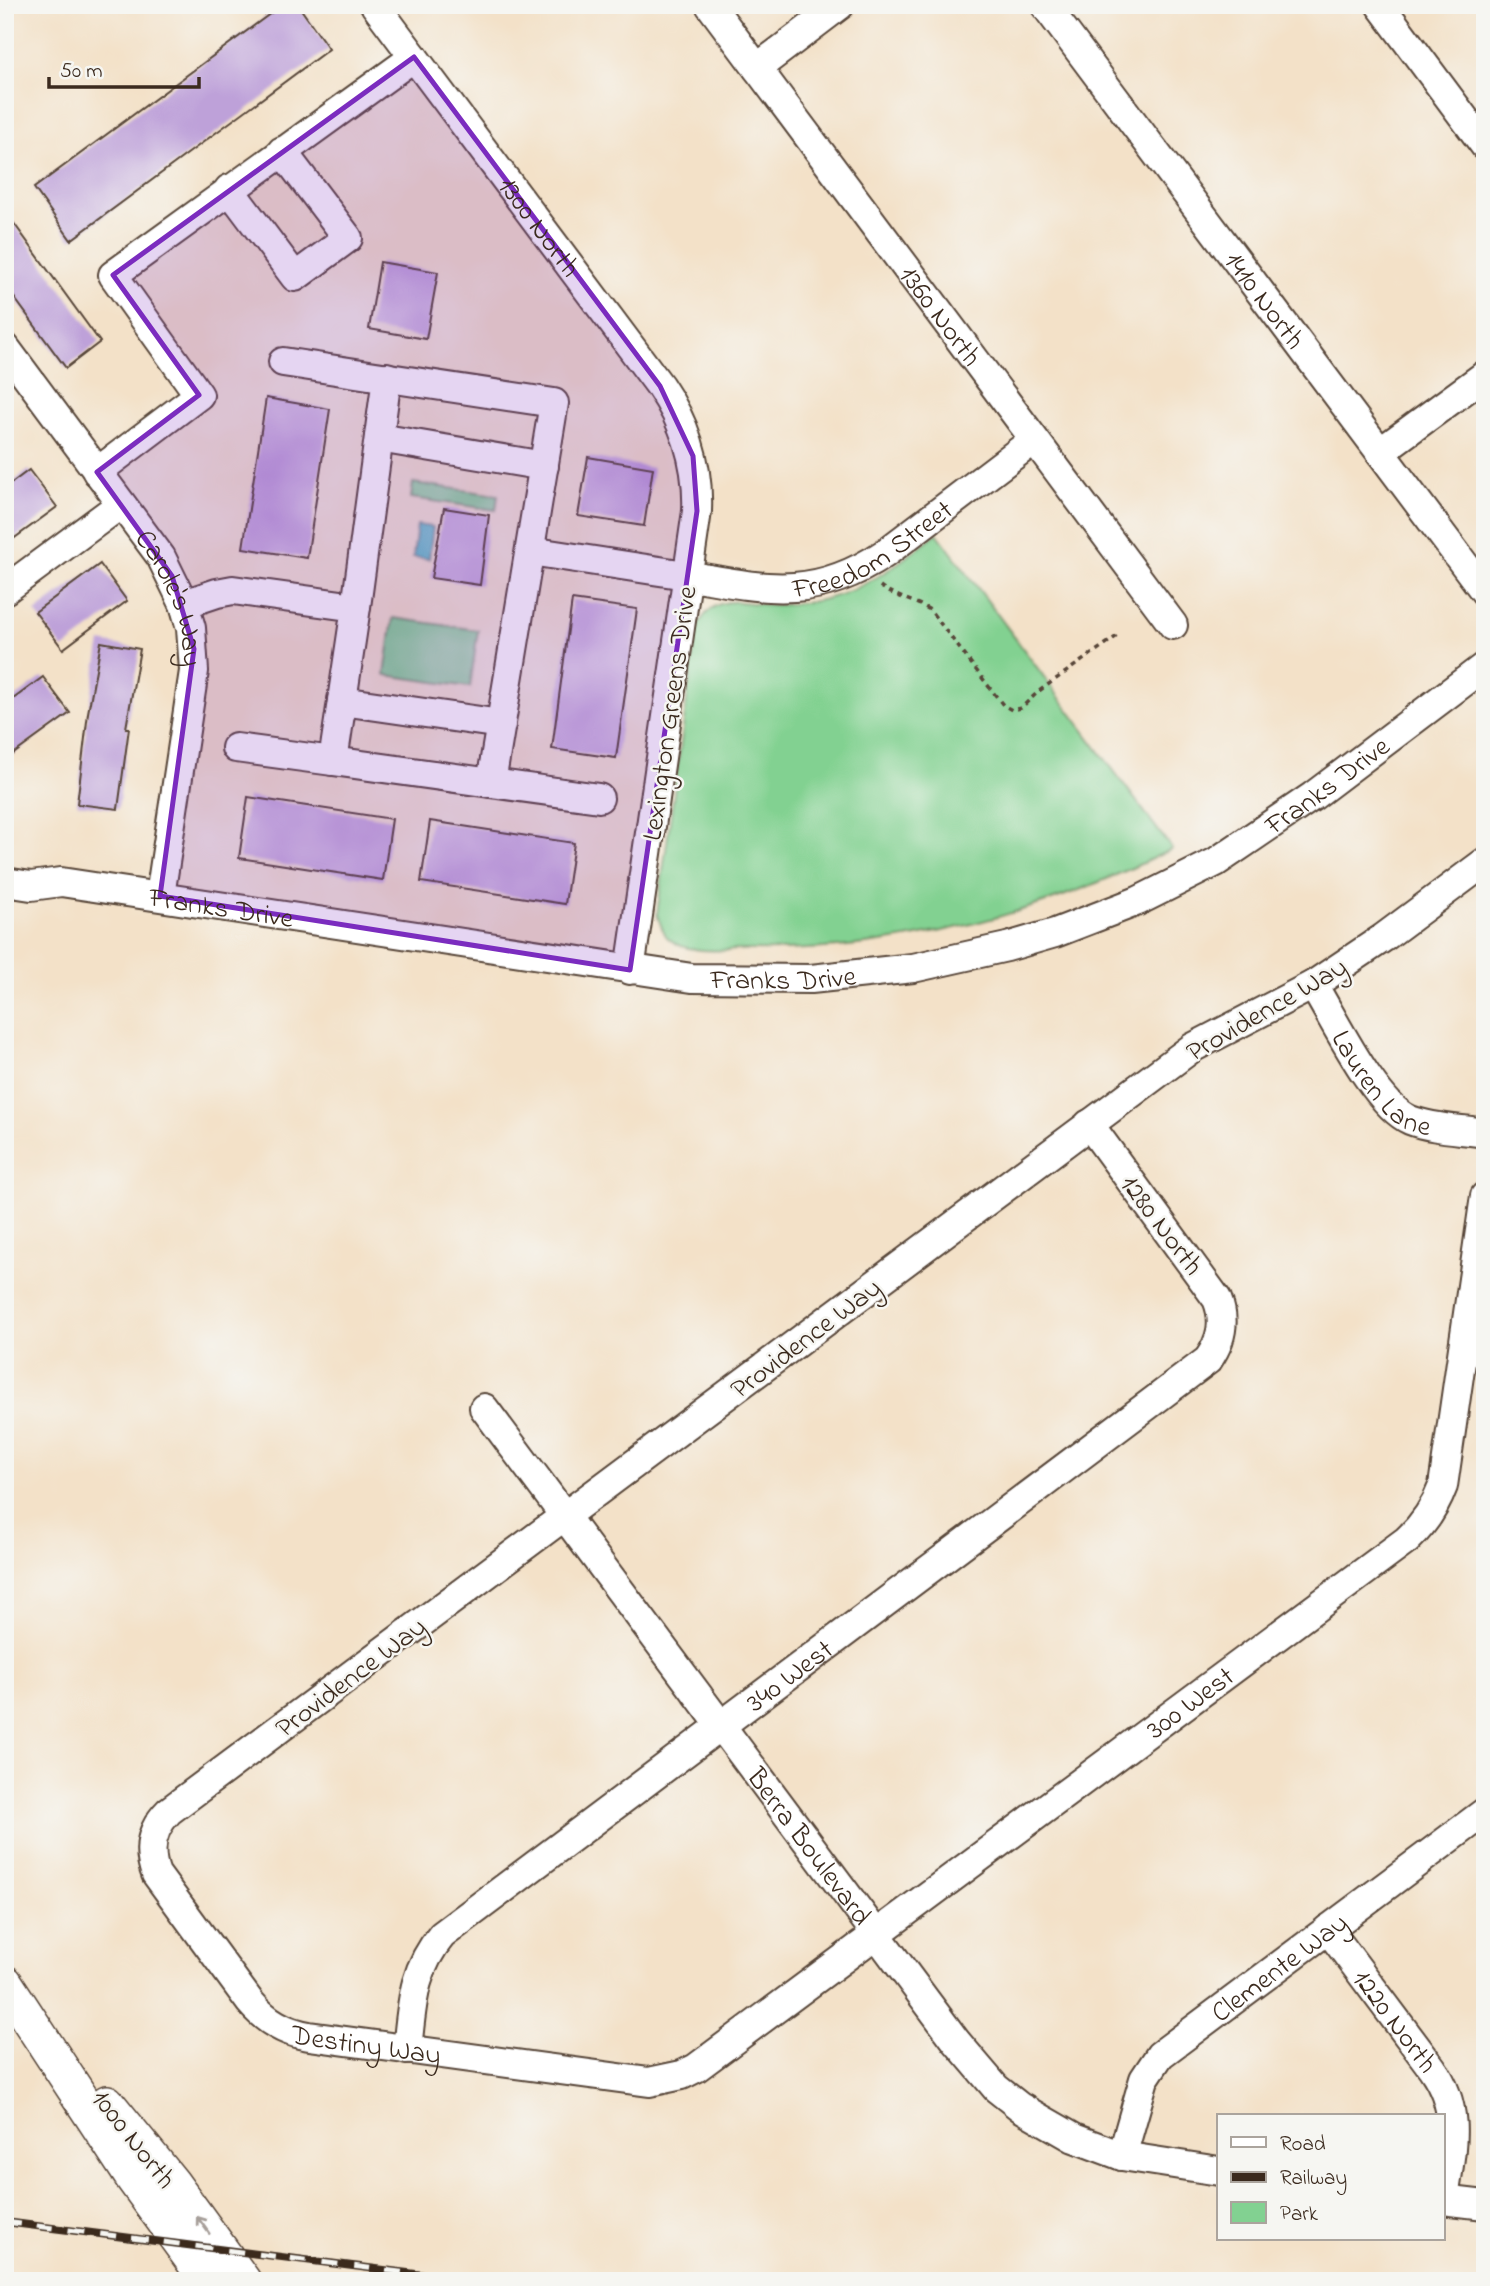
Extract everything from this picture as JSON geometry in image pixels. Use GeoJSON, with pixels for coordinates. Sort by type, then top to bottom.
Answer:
{"type":"FeatureCollection","features":[{"type":"Feature","properties":{"kind":"main road","name":"1000 North"},"geometry":{"type":"LineString","coordinates":[[13,1993],[57,2065],[133,2178],[208,2281]]}},
{"type":"Feature","properties":{"kind":"main road","name":"1000 North"},"geometry":{"type":"LineString","coordinates":[[13,1993],[69,2055],[172,2183],[243,2281]]}},
{"type":"Feature","properties":{"kind":"street","name":"1300 North"},"geometry":{"type":"LineString","coordinates":[[375,5],[660,386],[673,405],[693,456]]}},
{"type":"Feature","properties":{"kind":"street","name":"1360 North"},"geometry":{"type":"LineString","coordinates":[[710,5],[1173,625]]}},
{"type":"Feature","properties":{"kind":"street"},"geometry":{"type":"LineString","coordinates":[[757,68],[840,5]]}},
{"type":"Feature","properties":{"kind":"street","name":"1410 North"},"geometry":{"type":"LineString","coordinates":[[1045,5],[1485,592]]}},
{"type":"Feature","properties":{"kind":"street"},"geometry":{"type":"LineString","coordinates":[[1380,5],[1485,146]]}},
{"type":"Feature","properties":{"kind":"street"},"geometry":{"type":"LineString","coordinates":[[96,471],[200,395],[113,275],[414,57]]}},
{"type":"Feature","properties":{"kind":"street"},"geometry":{"type":"LineString","coordinates":[[229,189],[295,277],[348,238],[282,151]]}},
{"type":"Feature","properties":{"kind":"street","name":"Carole's Way"},"geometry":{"type":"LineString","coordinates":[[7,353],[161,557],[184,604],[194,649],[194,671],[160,896]]}},
{"type":"Feature","properties":{"kind":"street"},"geometry":{"type":"LineString","coordinates":[[282,362],[554,402],[492,783]]}},
{"type":"Feature","properties":{"kind":"street"},"geometry":{"type":"LineString","coordinates":[[1380,452],[1485,375]]}},
{"type":"Feature","properties":{"kind":"street"},"geometry":{"type":"LineString","coordinates":[[333,761],[387,377]]}},
{"type":"Feature","properties":{"kind":"street"},"geometry":{"type":"LineString","coordinates":[[379,438],[544,466]]}},
{"type":"Feature","properties":{"kind":"street","name":"Freedom Street"},"geometry":{"type":"LineString","coordinates":[[530,551],[754,587],[802,587],[847,575],[884,554],[1034,440]]}},
{"type":"Feature","properties":{"kind":"street","name":"Lexington Greens Drive"},"geometry":{"type":"LineString","coordinates":[[630,970],[689,576],[698,486],[693,456]]}},
{"type":"Feature","properties":{"kind":"street"},"geometry":{"type":"LineString","coordinates":[[5,590],[121,504]]}},
{"type":"Feature","properties":{"kind":"street"},"geometry":{"type":"LineString","coordinates":[[184,604],[233,590],[356,607]]}},
{"type":"Feature","properties":{"kind":"street","name":"Franks Drive"},"geometry":{"type":"LineString","coordinates":[[5,882],[31,886],[61,882],[692,978],[811,979],[913,968],[983,953],[1097,918],[1177,882],[1244,844],[1313,796],[1485,666]]}},
{"type":"Feature","properties":{"kind":"street"},"geometry":{"type":"LineString","coordinates":[[342,701],[501,724]]}},
{"type":"Feature","properties":{"kind":"street"},"geometry":{"type":"LineString","coordinates":[[236,748],[599,798]]}},
{"type":"Feature","properties":{"kind":"street","name":"Providence Way"},"geometry":{"type":"LineString","coordinates":[[151,1843],[157,1825],[169,1811],[1192,1048],[1314,985],[1383,938],[1485,862]]}},
{"type":"Feature","properties":{"kind":"street","name":"Lauren Lane"},"geometry":{"type":"LineString","coordinates":[[1314,985],[1376,1090],[1399,1114],[1420,1123],[1485,1133]]}},
{"type":"Feature","properties":{"kind":"street","name":"1280 North"},"geometry":{"type":"LineString","coordinates":[[1089,1124],[1212,1290],[1221,1308],[1222,1329]]}},
{"type":"Feature","properties":{"kind":"street","name":"300 West"},"geometry":{"type":"LineString","coordinates":[[682,2075],[710,2060],[1407,1540],[1424,1522],[1438,1499],[1444,1479],[1485,1196]]}},
{"type":"Feature","properties":{"kind":"street","name":"340 West"},"geometry":{"type":"LineString","coordinates":[[407,2050],[416,1979],[430,1949],[442,1935],[1200,1367],[1215,1350],[1222,1329]]}},
{"type":"Feature","properties":{"kind":"street","name":"Berra Boulevard"},"geometry":{"type":"LineString","coordinates":[[484,1408],[956,2041],[996,2088],[1045,2123],[1074,2138],[1122,2156],[1217,2171]]}},
{"type":"Feature","properties":{"kind":"street","name":"Clemente Way"},"geometry":{"type":"LineString","coordinates":[[1122,2156],[1144,2079],[1160,2055],[1485,1812]]}},
{"type":"Feature","properties":{"kind":"street","name":"Destiny Way"},"geometry":{"type":"LineString","coordinates":[[151,1843],[152,1864],[162,1882],[250,2002],[266,2019],[297,2034],[649,2082],[682,2075]]}},
{"type":"Feature","properties":{"kind":"street","name":"1220 North"},"geometry":{"type":"LineString","coordinates":[[1328,1928],[1446,2090],[1453,2127],[1444,2193]]}},
{"type":"Feature","properties":{"kind":"street"},"geometry":{"type":"LineString","coordinates":[[1444,2200],[1485,2205]]}},
{"type":"Feature","properties":{"kind":"path"},"geometry":{"type":"LineString","coordinates":[[880,586],[887,592],[916,601],[930,610],[1003,705],[1012,710],[1021,708],[1039,691],[1120,634]]}},
{"type":"Feature","properties":{"kind":"highlighted area"},"geometry":{"type":"Polygon","coordinates":[[[414,57],[660,386],[693,456],[697,511],[630,970],[160,896],[194,649],[172,576],[97,472],[199,395],[113,275],[414,57]]]}},
{"type":"Feature","properties":{"kind":"green space"},"geometry":{"type":"Polygon","coordinates":[[[413,483],[498,495],[496,510],[411,498],[413,483]]]}},
{"type":"Feature","properties":{"kind":"green space"},"geometry":{"type":"Polygon","coordinates":[[[937,533],[1172,849],[1072,893],[968,925],[915,936],[861,945],[806,949],[708,950],[676,944],[666,936],[657,914],[697,628],[713,608],[722,603],[790,604],[842,594],[885,572],[937,533]]]}},
{"type":"Feature","properties":{"kind":"green space"},"geometry":{"type":"Polygon","coordinates":[[[393,618],[478,630],[470,687],[385,675],[393,618]]]}},
{"type":"Feature","properties":{"kind":"water"},"geometry":{"type":"Polygon","coordinates":[[[417,525],[433,527],[429,559],[413,557],[417,525]]]}},
{"type":"Feature","properties":{"kind":"building"},"geometry":{"type":"Polygon","coordinates":[[[282,5],[298,5],[329,49],[71,240],[34,188],[282,5]]]}},
{"type":"Feature","properties":{"kind":"building"},"geometry":{"type":"Polygon","coordinates":[[[5,211],[100,342],[66,368],[5,285],[5,211]]]}},
{"type":"Feature","properties":{"kind":"building"},"geometry":{"type":"Polygon","coordinates":[[[380,262],[438,272],[426,339],[369,329],[380,262]]]}},
{"type":"Feature","properties":{"kind":"building"},"geometry":{"type":"Polygon","coordinates":[[[266,398],[330,409],[307,558],[243,548],[266,398]]]}},
{"type":"Feature","properties":{"kind":"building"},"geometry":{"type":"Polygon","coordinates":[[[588,457],[653,468],[644,526],[578,516],[588,457]]]}},
{"type":"Feature","properties":{"kind":"building"},"geometry":{"type":"Polygon","coordinates":[[[29,470],[57,507],[5,545],[5,488],[29,470]]]}},
{"type":"Feature","properties":{"kind":"building"},"geometry":{"type":"Polygon","coordinates":[[[444,508],[489,515],[480,585],[431,578],[444,508]]]}},
{"type":"Feature","properties":{"kind":"building"},"geometry":{"type":"Polygon","coordinates":[[[100,564],[127,601],[63,649],[35,612],[100,564]]]}},
{"type":"Feature","properties":{"kind":"building"},"geometry":{"type":"Polygon","coordinates":[[[572,600],[637,609],[616,758],[552,749],[572,600]]]}},
{"type":"Feature","properties":{"kind":"building"},"geometry":{"type":"Polygon","coordinates":[[[101,642],[140,649],[126,728],[129,728],[118,809],[77,804],[88,713],[101,642]]]}},
{"type":"Feature","properties":{"kind":"building"},"geometry":{"type":"Polygon","coordinates":[[[43,677],[70,713],[5,760],[5,705],[43,677]]]}},
{"type":"Feature","properties":{"kind":"building"},"geometry":{"type":"Polygon","coordinates":[[[248,797],[392,819],[383,880],[239,858],[248,797]]]}},
{"type":"Feature","properties":{"kind":"building"},"geometry":{"type":"Polygon","coordinates":[[[430,821],[574,843],[565,904],[421,882],[430,821]]]}},
{"type":"Feature","properties":{"kind":"railway"},"geometry":{"type":"LineString","coordinates":[[5,2222],[471,2281]]}}]}
